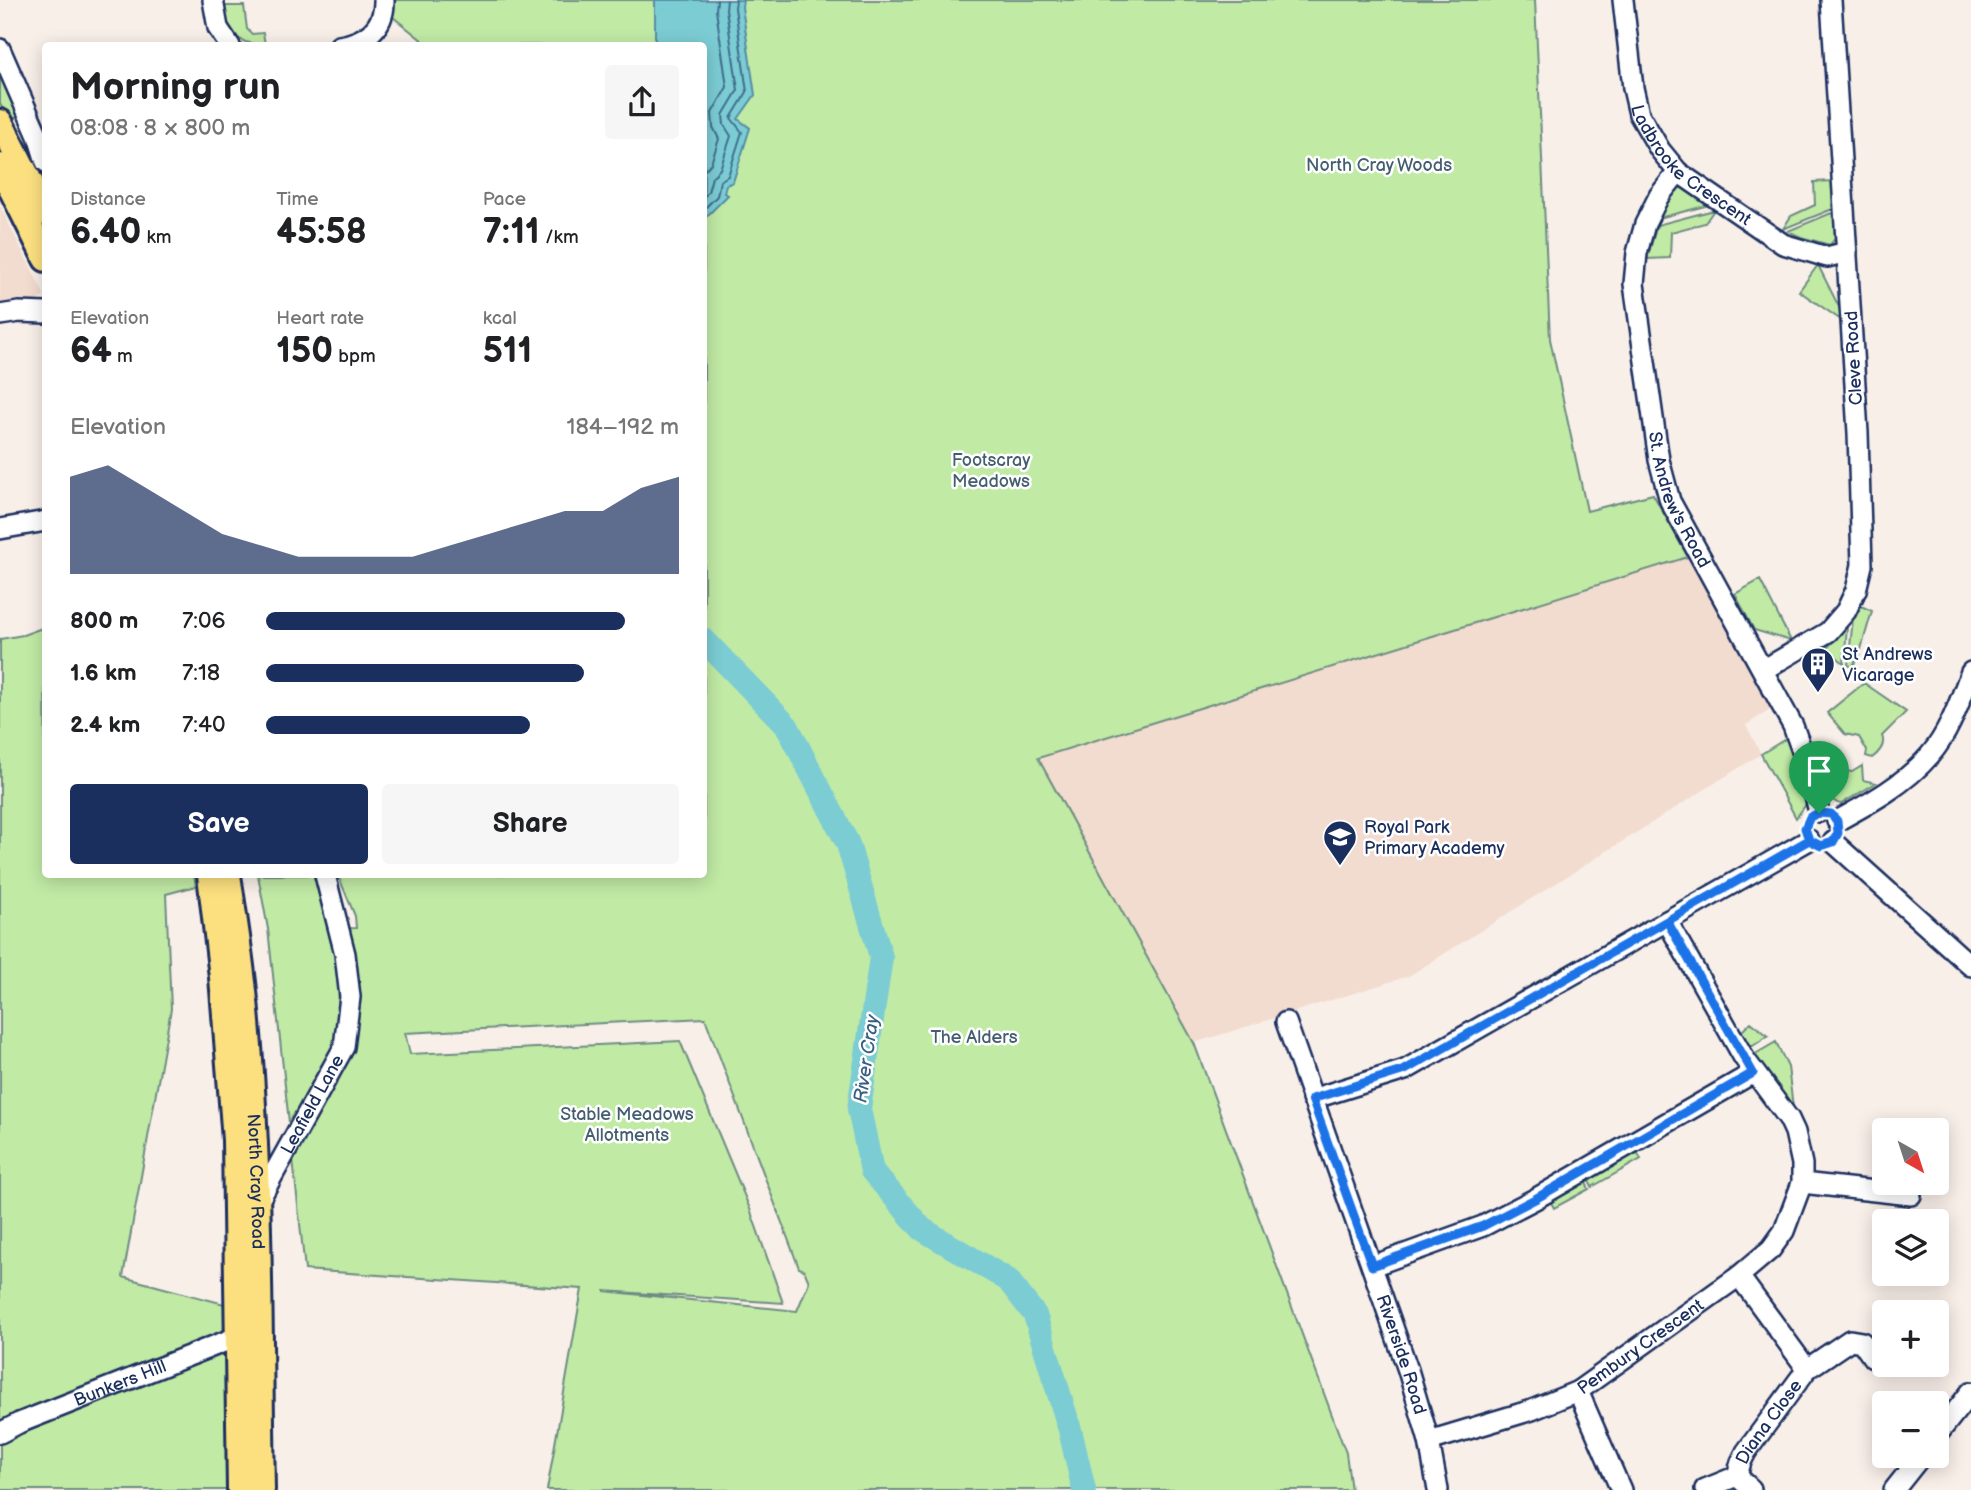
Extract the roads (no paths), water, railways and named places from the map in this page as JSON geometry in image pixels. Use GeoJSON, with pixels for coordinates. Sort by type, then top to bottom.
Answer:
{"type":"FeatureCollection","features":[{"type":"Feature","properties":{"kind":"main road"},"geometry":{"type":"LineString","coordinates":[[0,122],[42,204]]}},
{"type":"Feature","properties":{"kind":"main road"},"geometry":{"type":"LineString","coordinates":[[0,166],[42,251]]}},
{"type":"Feature","properties":{"kind":"main road","name":"North Cray Road"},"geometry":{"type":"LineString","coordinates":[[210,878],[222,977],[235,1140],[240,1490]]}},
{"type":"Feature","properties":{"kind":"main road","name":"North Cray Road"},"geometry":{"type":"LineString","coordinates":[[228,878],[245,1000],[257,1205],[262,1490]]}},
{"type":"Feature","properties":{"kind":"street"},"geometry":{"type":"LineString","coordinates":[[213,0],[218,27],[227,42]]}},
{"type":"Feature","properties":{"kind":"street"},"geometry":{"type":"LineString","coordinates":[[358,42],[369,36],[383,20],[384,0]]}},
{"type":"Feature","properties":{"kind":"street","name":"Ladbrooke Crescent"},"geometry":{"type":"LineString","coordinates":[[1623,0],[1633,88],[1639,114],[1660,150],[1678,172],[1783,244],[1827,257],[1847,252]]}},
{"type":"Feature","properties":{"kind":"street","name":"Cleve Road"},"geometry":{"type":"LineString","coordinates":[[1763,670],[1828,632],[1846,611],[1856,590],[1862,565],[1858,433],[1832,0]]}},
{"type":"Feature","properties":{"kind":"street"},"geometry":{"type":"LineString","coordinates":[[0,49],[42,149]]}},
{"type":"Feature","properties":{"kind":"street","name":"St. Andrew's Road"},"geometry":{"type":"LineString","coordinates":[[1678,172],[1659,196],[1645,224],[1637,253],[1634,284],[1659,460],[1670,501],[1793,726],[1807,765],[1819,813]]}},
{"type":"Feature","properties":{"kind":"street"},"geometry":{"type":"LineString","coordinates":[[0,315],[42,313]]}},
{"type":"Feature","properties":{"kind":"street"},"geometry":{"type":"LineString","coordinates":[[0,530],[42,522]]}},
{"type":"Feature","properties":{"kind":"street"},"geometry":{"type":"LineString","coordinates":[[1837,821],[1872,802],[1904,779],[1930,755],[1955,713],[1971,672]]}},
{"type":"Feature","properties":{"kind":"street"},"geometry":{"type":"LineString","coordinates":[[1819,813],[1831,814],[1837,821],[1838,833],[1833,842],[1821,846],[1809,840],[1805,828],[1810,817],[1819,813]]}},
{"type":"Feature","properties":{"kind":"street"},"geometry":{"type":"LineString","coordinates":[[1312,1099],[1405,1070],[1809,840]]}},
{"type":"Feature","properties":{"kind":"street"},"geometry":{"type":"LineString","coordinates":[[1833,842],[1971,966]]}},
{"type":"Feature","properties":{"kind":"street","name":"Leafield Lane"},"geometry":{"type":"LineString","coordinates":[[257,1205],[344,1046],[350,997],[345,954],[326,878]]}},
{"type":"Feature","properties":{"kind":"street","name":"Pembury Crescent"},"geometry":{"type":"LineString","coordinates":[[1429,1441],[1532,1410],[1578,1391],[1739,1276],[1771,1249],[1783,1231],[1802,1183],[1802,1164],[1795,1132],[1782,1109],[1753,1073],[1667,921]]}},
{"type":"Feature","properties":{"kind":"street","name":"Riverside Road"},"geometry":{"type":"LineString","coordinates":[[1286,1021],[1408,1370],[1429,1441],[1438,1490]]}},
{"type":"Feature","properties":{"kind":"street"},"geometry":{"type":"LineString","coordinates":[[1372,1266],[1483,1226],[1535,1199],[1753,1073]]}},
{"type":"Feature","properties":{"kind":"street"},"geometry":{"type":"LineString","coordinates":[[1802,1183],[1872,1191]]}},
{"type":"Feature","properties":{"kind":"street","name":"Diana Close"},"geometry":{"type":"LineString","coordinates":[[1739,1276],[1807,1369]]}},
{"type":"Feature","properties":{"kind":"street","name":"Bunkers Hill"},"geometry":{"type":"LineString","coordinates":[[0,1433],[19,1423],[239,1336]]}},
{"type":"Feature","properties":{"kind":"street","name":"Diana Close"},"geometry":{"type":"LineString","coordinates":[[1705,1489],[1744,1483],[1746,1452],[1807,1369],[1850,1340],[1862,1342],[1872,1357]]}},
{"type":"Feature","properties":{"kind":"street"},"geometry":{"type":"LineString","coordinates":[[1578,1391],[1621,1490]]}},
{"type":"Feature","properties":{"kind":"street"},"geometry":{"type":"LineString","coordinates":[[1949,1419],[1971,1392]]}},
{"type":"Feature","properties":{"kind":"street"},"geometry":{"type":"LineString","coordinates":[[1894,1490],[1911,1468]]}},
{"type":"Feature","properties":{"kind":"water"},"geometry":{"type":"Polygon","coordinates":[[[655,0],[743,0],[755,95],[738,119],[750,128],[733,182],[726,185],[724,193],[728,195],[707,216],[707,42],[655,42],[655,0]]]}},
{"type":"Feature","properties":{"kind":"waterway","name":"River Cray"},"geometry":{"type":"LineString","coordinates":[[707,643],[787,726],[848,844],[881,957],[859,1109],[872,1171],[922,1229],[1008,1280],[1035,1315],[1070,1430],[1084,1490]]}},
{"type":"Feature","properties":{"kind":"place","name":"St Andrews Vicarage"},"geometry":{"type":"Point","coordinates":[1818,694]}},
{"type":"Feature","properties":{"kind":"place","name":"Royal Park Primary Academy"},"geometry":{"type":"Point","coordinates":[1340,867]}},
{"type":"Feature","properties":{"kind":"park label","name":"North Cray Woods"},"geometry":{"type":"Point","coordinates":[1379,165]}},
{"type":"Feature","properties":{"kind":"park label","name":"Footscray Meadows"},"geometry":{"type":"Point","coordinates":[991,470]}},
{"type":"Feature","properties":{"kind":"park label","name":"The Alders"},"geometry":{"type":"Point","coordinates":[974,1037]}},
{"type":"Feature","properties":{"kind":"park label","name":"Stable Meadows Allotments"},"geometry":{"type":"Point","coordinates":[627,1124]}}]}
